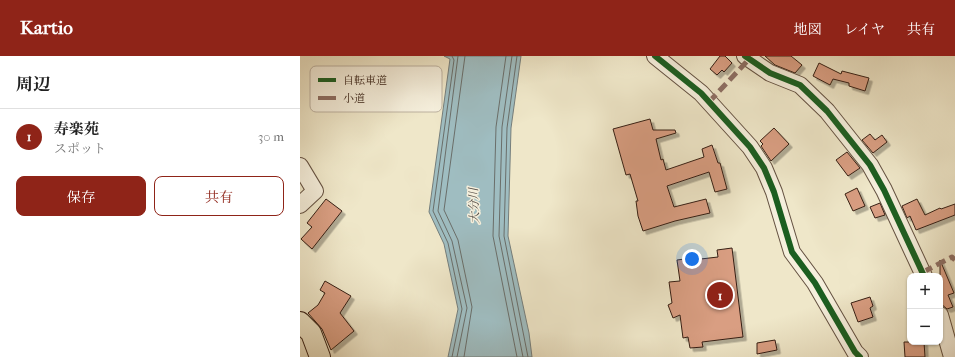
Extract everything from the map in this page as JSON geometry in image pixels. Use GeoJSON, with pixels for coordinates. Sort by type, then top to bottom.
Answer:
{"type":"FeatureCollection","features":[{"type":"Feature","properties":{"kind":"main road"},"geometry":{"type":"LineString","coordinates":[[300,322],[311,334],[320,357]]}},
{"type":"Feature","properties":{"kind":"street"},"geometry":{"type":"LineString","coordinates":[[655,56],[701,93],[750,147],[764,168],[774,192],[792,252],[815,283],[855,352],[860,357]]}},
{"type":"Feature","properties":{"kind":"street"},"geometry":{"type":"LineString","coordinates":[[745,56],[770,73],[800,85],[827,111],[870,166],[884,190],[923,273]]}},
{"type":"Feature","properties":{"kind":"street"},"geometry":{"type":"LineString","coordinates":[[300,166],[315,191],[300,205]]}},
{"type":"Feature","properties":{"kind":"street"},"geometry":{"type":"LineString","coordinates":[[943,326],[952,357]]}},
{"type":"Feature","properties":{"kind":"water","name":"大分川"},"geometry":{"type":"Polygon","coordinates":[[[444,56],[521,56],[511,128],[508,236],[529,333],[532,357],[448,357],[458,309],[444,244],[429,212],[450,59],[444,56]]]}},
{"type":"Feature","properties":{"kind":"building"},"geometry":{"type":"Polygon","coordinates":[[[720,56],[725,56],[732,63],[724,72],[722,70],[717,75],[710,69],[720,56]]]}},
{"type":"Feature","properties":{"kind":"building"},"geometry":{"type":"Polygon","coordinates":[[[765,56],[791,56],[802,65],[795,73],[775,65],[765,56]]]}},
{"type":"Feature","properties":{"kind":"building"},"geometry":{"type":"Polygon","coordinates":[[[819,63],[841,74],[842,71],[869,78],[865,91],[849,86],[849,83],[833,79],[830,85],[813,76],[819,63]]]}},
{"type":"Feature","properties":{"kind":"building"},"geometry":{"type":"Polygon","coordinates":[[[650,119],[653,130],[675,130],[676,133],[656,139],[661,160],[663,159],[666,170],[704,157],[702,149],[712,145],[718,163],[720,163],[727,189],[715,192],[709,172],[667,186],[674,207],[706,199],[710,213],[675,221],[643,231],[638,216],[636,201],[638,201],[630,174],[626,175],[613,129],[650,119]]]}},
{"type":"Feature","properties":{"kind":"building"},"geometry":{"type":"Polygon","coordinates":[[[774,128],[789,144],[771,161],[761,146],[763,144],[760,141],[774,128]]]}},
{"type":"Feature","properties":{"kind":"building"},"geometry":{"type":"Polygon","coordinates":[[[870,134],[875,140],[882,135],[887,142],[873,153],[862,140],[870,134]]]}},
{"type":"Feature","properties":{"kind":"building"},"geometry":{"type":"Polygon","coordinates":[[[847,152],[860,168],[848,176],[836,160],[847,152]]]}},
{"type":"Feature","properties":{"kind":"building"},"geometry":{"type":"Polygon","coordinates":[[[857,188],[865,206],[853,211],[845,194],[857,188]]]}},
{"type":"Feature","properties":{"kind":"building"},"geometry":{"type":"Polygon","coordinates":[[[326,199],[342,211],[312,249],[301,239],[312,227],[307,223],[326,199]]]}},
{"type":"Feature","properties":{"kind":"building"},"geometry":{"type":"Polygon","coordinates":[[[917,199],[925,215],[940,208],[941,209],[955,204],[955,215],[916,230],[910,216],[907,218],[902,206],[917,199]]]}},
{"type":"Feature","properties":{"kind":"building"},"geometry":{"type":"Polygon","coordinates":[[[880,203],[885,215],[875,218],[870,207],[880,203]]]}},
{"type":"Feature","properties":{"kind":"building"},"geometry":{"type":"Polygon","coordinates":[[[732,248],[743,337],[702,342],[703,347],[690,348],[688,337],[683,338],[680,315],[673,318],[668,305],[672,303],[669,282],[680,281],[677,260],[718,257],[717,250],[732,248]]]}},
{"type":"Feature","properties":{"kind":"building"},"geometry":{"type":"Polygon","coordinates":[[[940,260],[954,293],[948,295],[953,307],[947,309],[943,306],[943,273],[940,273],[940,260]]]}},
{"type":"Feature","properties":{"kind":"building"},"geometry":{"type":"Polygon","coordinates":[[[325,281],[351,296],[340,313],[354,331],[331,350],[322,329],[308,313],[318,305],[325,293],[320,290],[325,281]]]}},
{"type":"Feature","properties":{"kind":"building"},"geometry":{"type":"Polygon","coordinates":[[[870,297],[873,306],[870,308],[873,317],[858,322],[851,303],[870,297]]]}},
{"type":"Feature","properties":{"kind":"building"},"geometry":{"type":"Polygon","coordinates":[[[775,340],[777,350],[757,354],[757,343],[775,340]]]}},
{"type":"Feature","properties":{"kind":"building"},"geometry":{"type":"Polygon","coordinates":[[[904,342],[907,342],[907,345],[924,345],[925,357],[905,357],[904,342]]]}},
{"type":"Feature","properties":{"kind":"marked path"},"geometry":{"type":"LineString","coordinates":[[709,102],[752,56]]}},
{"type":"Feature","properties":{"kind":"marked path"},"geometry":{"type":"LineString","coordinates":[[923,272],[952,257],[955,260]]}},
{"type":"Feature","properties":{"kind":"cycle path"},"geometry":{"type":"LineString","coordinates":[[655,56],[701,93],[750,147],[764,168],[774,192],[792,252],[815,283],[855,352],[860,357]]}},
{"type":"Feature","properties":{"kind":"cycle path"},"geometry":{"type":"LineString","coordinates":[[745,56],[770,73],[800,85],[827,111],[870,165],[884,190],[923,273]]}},
{"type":"Feature","properties":{"kind":"place","name":"寿楽苑"},"geometry":{"type":"Point","coordinates":[720,295]}}]}
